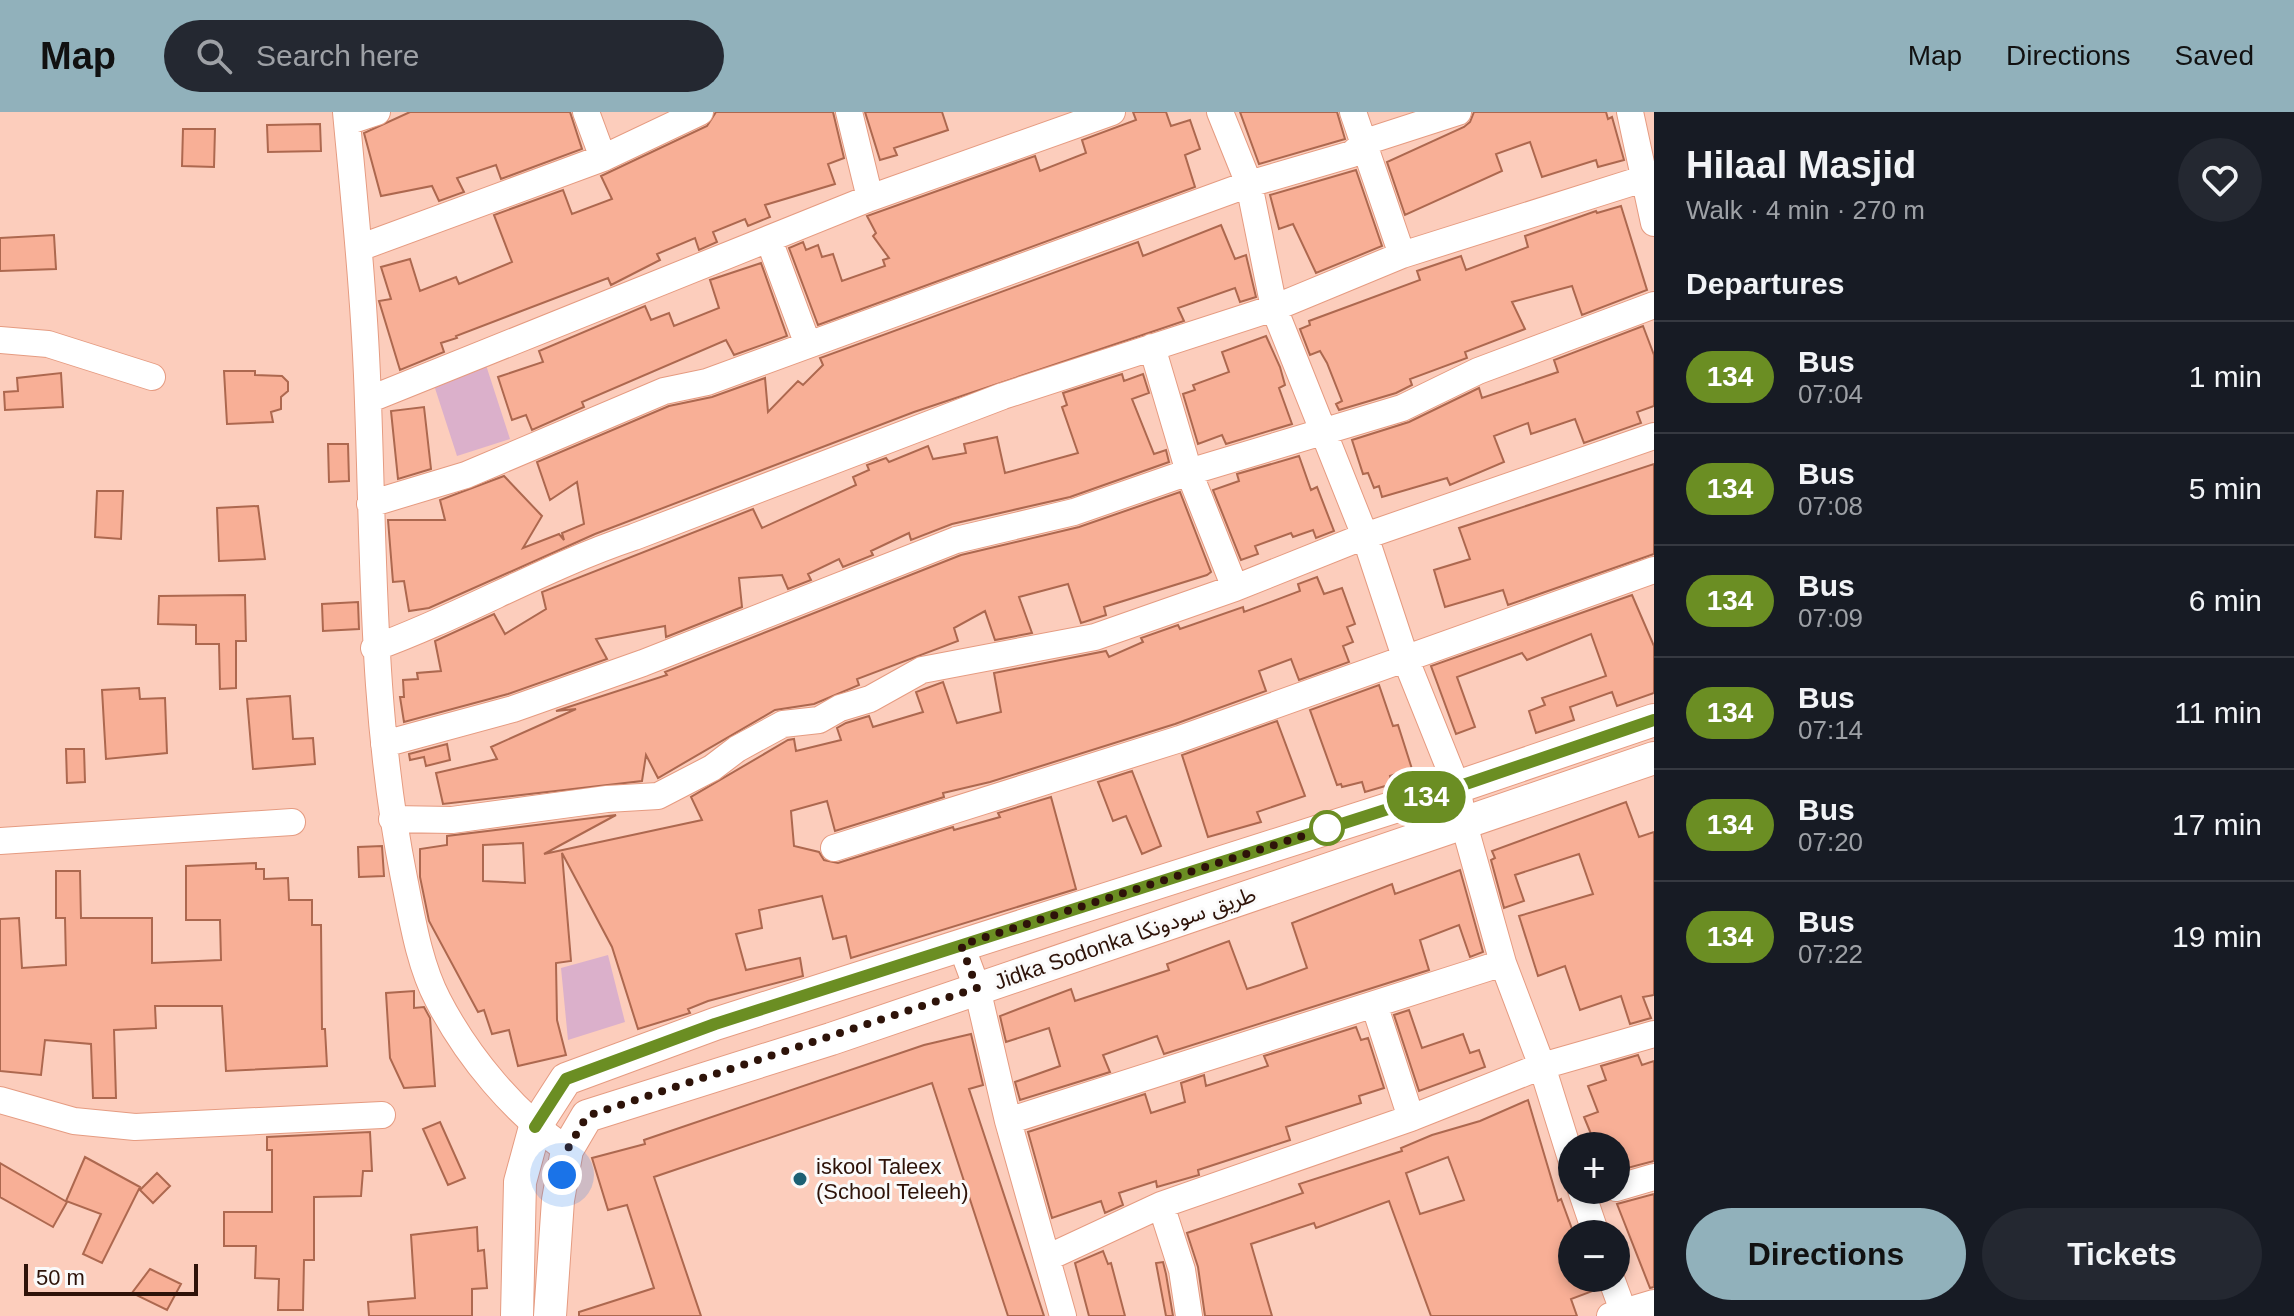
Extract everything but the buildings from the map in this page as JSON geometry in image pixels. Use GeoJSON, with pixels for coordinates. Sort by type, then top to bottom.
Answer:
{"type":"FeatureCollection","features":[{"type":"Feature","properties":{"kind":"main road","name":"Jidka Sodonka طريق سودونكا"},"geometry":{"type":"LineString","coordinates":[[517,1316],[520,1182],[535,1127],[566,1079],[715,1024],[1457,787],[1654,720]]}},
{"type":"Feature","properties":{"kind":"main road","name":"Jidka Sodonka طريق سودونكا"},"geometry":{"type":"LineString","coordinates":[[567,1150],[587,1116],[598,1112],[831,1039],[1654,758]]}},
{"type":"Feature","properties":{"kind":"main road"},"geometry":{"type":"LineString","coordinates":[[550,1316],[558,1200],[567,1150]]}},
{"type":"Feature","properties":{"kind":"street"},"geometry":{"type":"LineString","coordinates":[[377,112],[346,117],[359,248],[368,400],[374,648],[392,819],[415,930],[437,999],[477,1062],[535,1127],[567,1150]]}},
{"type":"Feature","properties":{"kind":"street"},"geometry":{"type":"LineString","coordinates":[[586,112],[603,158]]}},
{"type":"Feature","properties":{"kind":"street"},"geometry":{"type":"LineString","coordinates":[[359,248],[603,158],[700,112]]}},
{"type":"Feature","properties":{"kind":"street"},"geometry":{"type":"LineString","coordinates":[[849,112],[870,198]]}},
{"type":"Feature","properties":{"kind":"street"},"geometry":{"type":"LineString","coordinates":[[368,400],[870,198],[1112,112]]}},
{"type":"Feature","properties":{"kind":"street"},"geometry":{"type":"LineString","coordinates":[[1220,112],[1249,184],[1274,308],[1365,536],[1406,660],[1457,787],[1464,824],[1503,963],[1542,1066],[1563,1132]]}},
{"type":"Feature","properties":{"kind":"street"},"geometry":{"type":"LineString","coordinates":[[1353,112],[1402,255]]}},
{"type":"Feature","properties":{"kind":"street"},"geometry":{"type":"LineString","coordinates":[[370,504],[466,475],[664,391],[707,382],[1249,184],[1352,154],[1365,142],[1458,112]]}},
{"type":"Feature","properties":{"kind":"street"},"geometry":{"type":"LineString","coordinates":[[1630,112],[1645,140],[1643,179],[1654,223]]}},
{"type":"Feature","properties":{"kind":"street"},"geometry":{"type":"LineString","coordinates":[[374,648],[440,624],[572,557],[634,537],[1003,396],[1274,308],[1402,255],[1643,179]]}},
{"type":"Feature","properties":{"kind":"street"},"geometry":{"type":"LineString","coordinates":[[769,240],[808,345]]}},
{"type":"Feature","properties":{"kind":"street"},"geometry":{"type":"LineString","coordinates":[[384,744],[513,709],[614,674],[956,540],[1074,512],[1189,472],[1402,408],[1478,371],[1654,305]]}},
{"type":"Feature","properties":{"kind":"street"},"geometry":{"type":"LineString","coordinates":[[0,340],[48,344],[152,377]]}},
{"type":"Feature","properties":{"kind":"street"},"geometry":{"type":"LineString","coordinates":[[1152,347],[1189,472],[1235,588]]}},
{"type":"Feature","properties":{"kind":"street"},"geometry":{"type":"LineString","coordinates":[[392,819],[452,820],[607,799],[658,796],[712,768],[737,749],[783,724],[819,720],[840,708],[870,699],[922,670],[1095,637],[1235,588],[1365,536],[1654,436]]}},
{"type":"Feature","properties":{"kind":"street"},"geometry":{"type":"LineString","coordinates":[[834,848],[1180,739],[1654,570]]}},
{"type":"Feature","properties":{"kind":"street"},"geometry":{"type":"LineString","coordinates":[[0,841],[292,822]]}},
{"type":"Feature","properties":{"kind":"street"},"geometry":{"type":"LineString","coordinates":[[961,945],[977,988],[1008,1121],[1063,1316]]}},
{"type":"Feature","properties":{"kind":"street"},"geometry":{"type":"LineString","coordinates":[[1008,1121],[1503,963]]}},
{"type":"Feature","properties":{"kind":"street"},"geometry":{"type":"LineString","coordinates":[[1374,1004],[1411,1118]]}},
{"type":"Feature","properties":{"kind":"street"},"geometry":{"type":"LineString","coordinates":[[1047,1258],[1161,1205],[1411,1118],[1542,1066],[1654,1034]]}},
{"type":"Feature","properties":{"kind":"street"},"geometry":{"type":"LineString","coordinates":[[0,1100],[74,1121],[135,1127],[382,1115]]}},
{"type":"Feature","properties":{"kind":"street"},"geometry":{"type":"LineString","coordinates":[[1630,1184],[1654,1177]]}},
{"type":"Feature","properties":{"kind":"street"},"geometry":{"type":"LineString","coordinates":[[1161,1205],[1182,1270],[1189,1316]]}},
{"type":"Feature","properties":{"kind":"street"},"geometry":{"type":"LineString","coordinates":[[1614,1292],[1619,1315],[1654,1303]]}},
{"type":"Feature","properties":{"kind":"shaded area"},"geometry":{"type":"Polygon","coordinates":[[[485,362],[510,439],[457,456],[432,379],[485,362]]]}},
{"type":"Feature","properties":{"kind":"shaded area"},"geometry":{"type":"Polygon","coordinates":[[[608,955],[625,1022],[568,1040],[561,968],[608,955]]]}},
{"type":"Feature","properties":{"kind":"bus line","name":"134"},"geometry":{"type":"LineString","coordinates":[[535,1127],[566,1079],[621,1058],[715,1024],[1457,787],[1654,720]]}},
{"type":"Feature","properties":{"kind":"place","name":"iskool Taleex (School Teleeh)"},"geometry":{"type":"Point","coordinates":[800,1179]}},
{"type":"Feature","properties":{"kind":"route"},"geometry":{"type":"LineString","coordinates":[[562,1175],[567,1150],[587,1116],[831,1039],[977,988],[961,945],[1340,824],[1327,828]]}}]}
